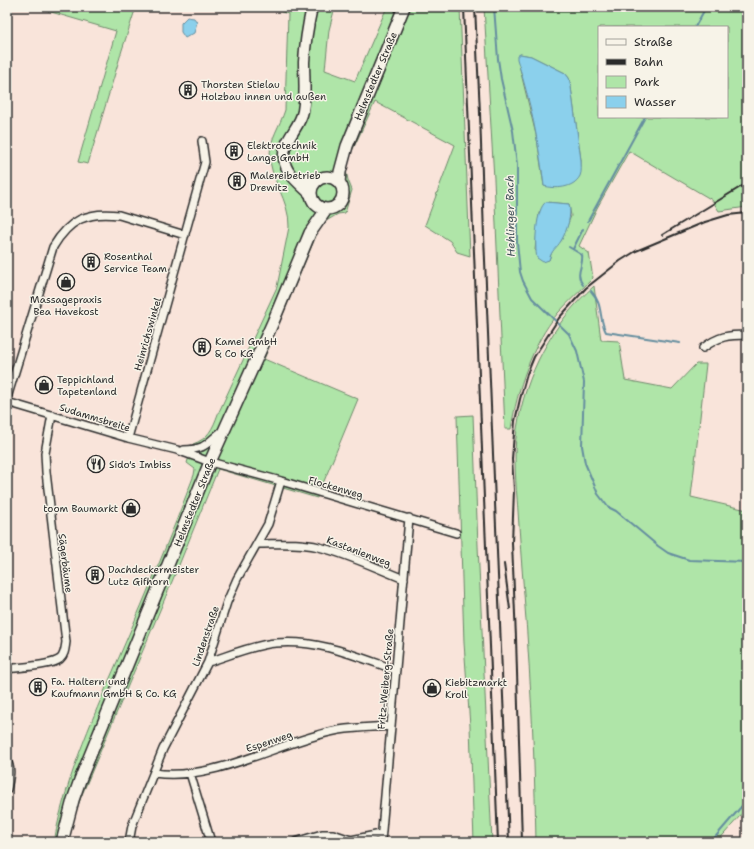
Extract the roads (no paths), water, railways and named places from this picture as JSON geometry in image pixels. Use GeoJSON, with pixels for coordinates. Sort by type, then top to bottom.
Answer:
{"type":"FeatureCollection","features":[{"type":"Feature","properties":{"kind":"main road"},"geometry":{"type":"LineString","coordinates":[[294,178],[310,181],[334,179],[339,183],[343,191],[342,200],[336,207],[326,210],[322,209],[294,178],[286,166],[284,159],[287,141],[303,112],[305,90],[304,60],[312,7]]}},
{"type":"Feature","properties":{"kind":"main road","name":"Helmstedter Straße"},"geometry":{"type":"LineString","coordinates":[[339,183],[340,172],[347,146],[359,113],[404,7]]}},
{"type":"Feature","properties":{"kind":"main road","name":"Helmstedter Straße"},"geometry":{"type":"LineString","coordinates":[[322,179],[347,146]]}},
{"type":"Feature","properties":{"kind":"main road"},"geometry":{"type":"LineString","coordinates":[[312,199],[312,188],[322,179]]}},
{"type":"Feature","properties":{"kind":"main road","name":"Helmstedter Straße"},"geometry":{"type":"LineString","coordinates":[[62,842],[80,780],[210,462],[273,322],[310,233],[314,216],[312,199]]}},
{"type":"Feature","properties":{"kind":"main road","name":"Helmstedter Straße"},"geometry":{"type":"LineString","coordinates":[[310,233],[326,210]]}},
{"type":"Feature","properties":{"kind":"street","name":"Heinrichswinkel"},"geometry":{"type":"LineString","coordinates":[[128,438],[186,235],[205,162],[202,141]]}},
{"type":"Feature","properties":{"kind":"street"},"geometry":{"type":"LineString","coordinates":[[7,398],[53,247],[67,228],[77,220],[87,216],[108,214],[119,215],[186,235]]}},
{"type":"Feature","properties":{"kind":"street"},"geometry":{"type":"LineString","coordinates":[[704,348],[721,337],[747,335]]}},
{"type":"Feature","properties":{"kind":"street","name":"Sudammsbreite"},"geometry":{"type":"LineString","coordinates":[[7,402],[128,438],[177,450],[210,462]]}},
{"type":"Feature","properties":{"kind":"street","name":"Sägerbäume"},"geometry":{"type":"LineString","coordinates":[[7,669],[53,663],[60,659],[65,652],[66,642],[46,472],[45,453],[52,415]]}},
{"type":"Feature","properties":{"kind":"street","name":"Sudammsbreite"},"geometry":{"type":"LineString","coordinates":[[177,450],[193,450],[205,446],[225,429]]}},
{"type":"Feature","properties":{"kind":"street","name":"Flockenweg"},"geometry":{"type":"LineString","coordinates":[[210,462],[281,481],[456,533]]}},
{"type":"Feature","properties":{"kind":"street","name":"Lindenstraße"},"geometry":{"type":"LineString","coordinates":[[129,842],[132,826],[163,749],[208,662],[227,602],[247,558],[258,544],[268,524],[281,481]]}},
{"type":"Feature","properties":{"kind":"street","name":"Fritz-Weiberg-Straße"},"geometry":{"type":"LineString","coordinates":[[381,842],[409,518]]}},
{"type":"Feature","properties":{"kind":"street","name":"Kastanienweg"},"geometry":{"type":"LineString","coordinates":[[258,544],[295,544],[319,547],[339,553],[404,579]]}},
{"type":"Feature","properties":{"kind":"street"},"geometry":{"type":"LineString","coordinates":[[208,662],[275,643],[296,642],[327,646],[396,670]]}},
{"type":"Feature","properties":{"kind":"street","name":"Espenweg"},"geometry":{"type":"LineString","coordinates":[[154,773],[168,775],[190,773],[232,763],[339,730],[391,726]]}},
{"type":"Feature","properties":{"kind":"street"},"geometry":{"type":"LineString","coordinates":[[7,761],[10,766],[7,789]]}},
{"type":"Feature","properties":{"kind":"street"},"geometry":{"type":"LineString","coordinates":[[190,773],[211,842]]}},
{"type":"Feature","properties":{"kind":"street"},"geometry":{"type":"LineString","coordinates":[[295,842],[322,834],[334,834],[351,840],[381,834]]}},
{"type":"Feature","properties":{"kind":"water"},"geometry":{"type":"Polygon","coordinates":[[[187,17],[194,18],[197,22],[194,33],[185,38],[181,32],[181,23],[187,17]]]}},
{"type":"Feature","properties":{"kind":"water"},"geometry":{"type":"Polygon","coordinates":[[[520,54],[531,56],[565,73],[569,78],[581,160],[581,174],[577,180],[568,186],[553,188],[544,186],[534,122],[517,59],[517,56],[520,54]]]}},
{"type":"Feature","properties":{"kind":"water"},"geometry":{"type":"Polygon","coordinates":[[[546,202],[569,204],[570,213],[567,228],[561,241],[553,251],[549,260],[543,262],[537,258],[536,237],[540,212],[546,202]]]}},
{"type":"Feature","properties":{"kind":"waterway","name":"Hehlinger Bach"},"geometry":{"type":"LineString","coordinates":[[494,7],[498,59],[513,131],[517,165],[517,242],[520,272],[532,298],[569,334],[577,351],[584,382],[582,446],[585,463],[598,494],[608,507],[616,511],[668,553],[689,560],[747,562]]}},
{"type":"Feature","properties":{"kind":"waterway"},"geometry":{"type":"LineString","coordinates":[[696,26],[706,7]]}},
{"type":"Feature","properties":{"kind":"waterway"},"geometry":{"type":"LineString","coordinates":[[588,221],[644,118]]}},
{"type":"Feature","properties":{"kind":"waterway"},"geometry":{"type":"LineString","coordinates":[[573,249],[583,229]]}},
{"type":"Feature","properties":{"kind":"waterway"},"geometry":{"type":"LineString","coordinates":[[569,247],[582,255],[579,277],[583,285]]}},
{"type":"Feature","properties":{"kind":"waterway"},"geometry":{"type":"LineString","coordinates":[[591,291],[598,301],[606,332],[680,343]]}},
{"type":"Feature","properties":{"kind":"waterway"},"geometry":{"type":"LineString","coordinates":[[711,842],[747,800]]}},
{"type":"Feature","properties":{"kind":"railway"},"geometry":{"type":"LineString","coordinates":[[464,7],[498,842]]}},
{"type":"Feature","properties":{"kind":"railway"},"geometry":{"type":"LineString","coordinates":[[475,7],[509,842]]}},
{"type":"Feature","properties":{"kind":"railway"},"geometry":{"type":"LineString","coordinates":[[662,235],[747,183]]}},
{"type":"Feature","properties":{"kind":"railway"},"geometry":{"type":"LineString","coordinates":[[522,842],[512,543],[514,490],[512,459],[515,421],[527,374],[534,357],[559,318],[586,288],[620,261],[636,251],[705,222],[728,215],[747,213]]}},
{"type":"Feature","properties":{"kind":"railway"},"geometry":{"type":"LineString","coordinates":[[504,564],[510,609]]}},
{"type":"Feature","properties":{"kind":"place","name":"Thorsten Stielau Holzbau innen und außen"},"geometry":{"type":"Point","coordinates":[188,90]}},
{"type":"Feature","properties":{"kind":"place","name":"Elektrotechnik Lange GmbH"},"geometry":{"type":"Point","coordinates":[234,151]}},
{"type":"Feature","properties":{"kind":"place","name":"Malereibetrieb Drewitz"},"geometry":{"type":"Point","coordinates":[237,181]}},
{"type":"Feature","properties":{"kind":"place","name":"Rosenthal Service Team"},"geometry":{"type":"Point","coordinates":[91,262]}},
{"type":"Feature","properties":{"kind":"place","name":"Massagepraxis Bea Havekost"},"geometry":{"type":"Point","coordinates":[66,282]}},
{"type":"Feature","properties":{"kind":"place","name":"Kamei GmbH & Co KG"},"geometry":{"type":"Point","coordinates":[202,347]}},
{"type":"Feature","properties":{"kind":"place","name":"Teppichland Tapetenland"},"geometry":{"type":"Point","coordinates":[44,385]}},
{"type":"Feature","properties":{"kind":"place","name":"Sido's Imbiss"},"geometry":{"type":"Point","coordinates":[96,464]}},
{"type":"Feature","properties":{"kind":"place","name":"toom Baumarkt"},"geometry":{"type":"Point","coordinates":[131,508]}},
{"type":"Feature","properties":{"kind":"place","name":"Dachdeckermeister Lutz Gifhorn"},"geometry":{"type":"Point","coordinates":[95,575]}},
{"type":"Feature","properties":{"kind":"place","name":"Fa. Haltern und Kaufmann GmbH & Co. KG"},"geometry":{"type":"Point","coordinates":[38,687]}},
{"type":"Feature","properties":{"kind":"place","name":"Kiebitzmarkt Kroll"},"geometry":{"type":"Point","coordinates":[432,688]}}]}
